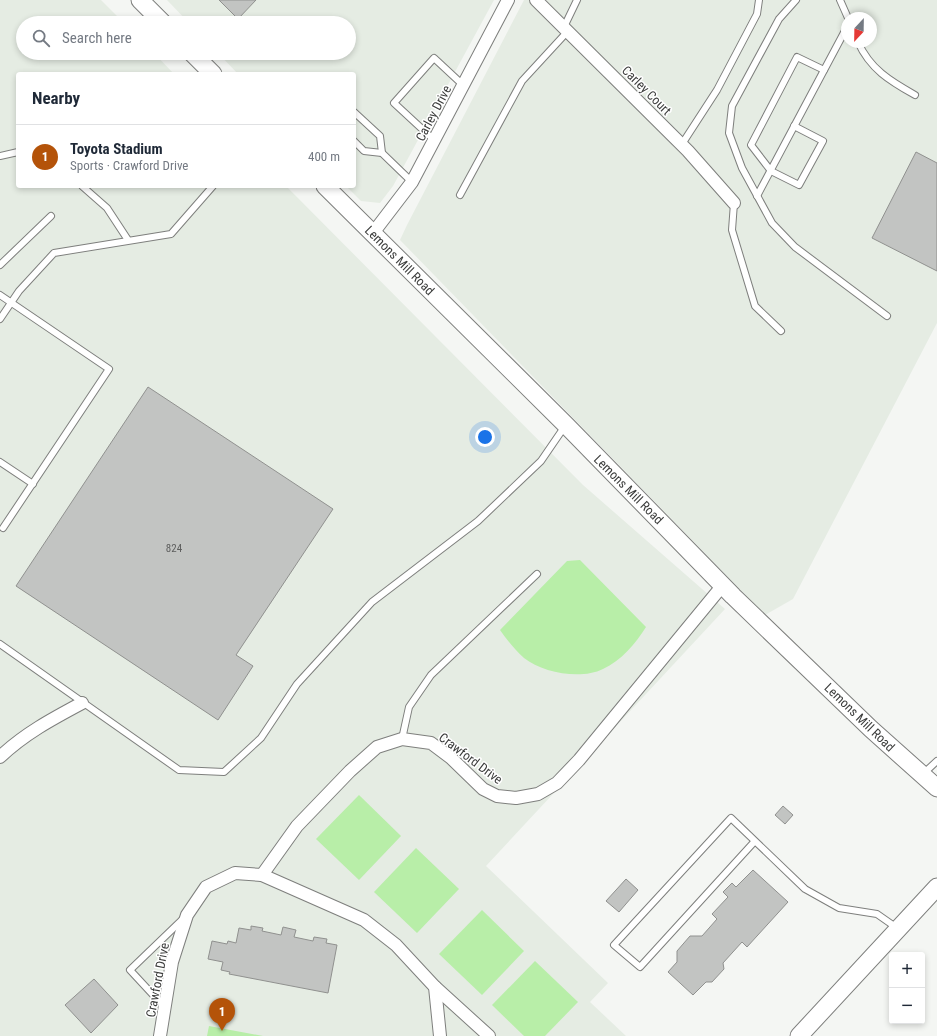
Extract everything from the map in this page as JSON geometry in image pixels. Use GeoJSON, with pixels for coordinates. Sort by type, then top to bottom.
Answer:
{"type":"FeatureCollection","features":[{"type":"Feature","properties":{"kind":"street"},"geometry":{"type":"LineString","coordinates":[[140,0],[156,16]]}},
{"type":"Feature","properties":{"kind":"street","name":"Carley Drive"},"geometry":{"type":"LineString","coordinates":[[373,233],[412,182],[508,0]]}},
{"type":"Feature","properties":{"kind":"street","name":"Carley Court"},"geometry":{"type":"LineString","coordinates":[[536,0],[682,144],[734,203]]}},
{"type":"Feature","properties":{"kind":"street"},"geometry":{"type":"LineString","coordinates":[[199,60],[211,72]]}},
{"type":"Feature","properties":{"kind":"street","name":"Lemons Mill Road"},"geometry":{"type":"LineString","coordinates":[[327,188],[566,425],[723,585],[871,729],[937,788]]}},
{"type":"Feature","properties":{"kind":"street","name":"Crawford Drive"},"geometry":{"type":"LineString","coordinates":[[160,1036],[172,962],[187,915],[206,887],[235,873],[262,875],[297,826],[350,771],[377,747],[402,739],[431,744],[451,758],[484,789],[497,796],[516,798],[538,794],[557,783],[579,760],[723,585]]}},
{"type":"Feature","properties":{"kind":"street"},"geometry":{"type":"LineString","coordinates":[[0,757],[17,741],[52,719],[82,703]]}},
{"type":"Feature","properties":{"kind":"street"},"geometry":{"type":"LineString","coordinates":[[262,875],[364,920],[396,945],[435,987],[489,1036]]}},
{"type":"Feature","properties":{"kind":"street"},"geometry":{"type":"LineString","coordinates":[[799,1036],[937,887]]}},
{"type":"Feature","properties":{"kind":"street"},"geometry":{"type":"LineString","coordinates":[[435,987],[440,1036]]}},
{"type":"Feature","properties":{"kind":"lane"},"geometry":{"type":"LineString","coordinates":[[460,195],[522,82],[566,29],[577,0]]}},
{"type":"Feature","properties":{"kind":"lane"},"geometry":{"type":"LineString","coordinates":[[682,144],[717,90],[757,14],[759,0]]}},
{"type":"Feature","properties":{"kind":"lane"},"geometry":{"type":"LineString","coordinates":[[796,0],[779,19],[732,106],[729,133],[742,168],[772,223],[795,247],[887,316]]}},
{"type":"Feature","properties":{"kind":"lane"},"geometry":{"type":"LineString","coordinates":[[840,0],[845,12]]}},
{"type":"Feature","properties":{"kind":"lane"},"geometry":{"type":"LineString","coordinates":[[757,196],[841,38]]}},
{"type":"Feature","properties":{"kind":"lane"},"geometry":{"type":"LineString","coordinates":[[861,48],[864,55],[886,78],[915,95]]}},
{"type":"Feature","properties":{"kind":"lane"},"geometry":{"type":"LineString","coordinates":[[794,126],[823,141],[799,185],[771,171],[751,144],[797,57],[824,70]]}},
{"type":"Feature","properties":{"kind":"lane"},"geometry":{"type":"LineString","coordinates":[[434,140],[394,102],[434,58],[463,85]]}},
{"type":"Feature","properties":{"kind":"lane"},"geometry":{"type":"LineString","coordinates":[[356,114],[380,136],[382,154]]}},
{"type":"Feature","properties":{"kind":"lane"},"geometry":{"type":"LineString","coordinates":[[356,143],[364,151],[382,154],[412,182]]}},
{"type":"Feature","properties":{"kind":"lane"},"geometry":{"type":"LineString","coordinates":[[0,156],[16,152]]}},
{"type":"Feature","properties":{"kind":"lane"},"geometry":{"type":"LineString","coordinates":[[84,188],[107,208],[128,240]]}},
{"type":"Feature","properties":{"kind":"lane"},"geometry":{"type":"LineString","coordinates":[[0,318],[19,291],[54,254],[128,240],[171,234],[211,188]]}},
{"type":"Feature","properties":{"kind":"lane"},"geometry":{"type":"LineString","coordinates":[[734,203],[732,230],[755,306],[781,331]]}},
{"type":"Feature","properties":{"kind":"lane"},"geometry":{"type":"LineString","coordinates":[[0,265],[51,216]]}},
{"type":"Feature","properties":{"kind":"lane"},"geometry":{"type":"LineString","coordinates":[[0,295],[109,368],[3,528]]}},
{"type":"Feature","properties":{"kind":"lane"},"geometry":{"type":"LineString","coordinates":[[0,644],[179,770],[224,772],[262,738],[297,684],[372,602],[478,521],[541,461],[566,425]]}},
{"type":"Feature","properties":{"kind":"lane"},"geometry":{"type":"LineString","coordinates":[[0,462],[33,484]]}},
{"type":"Feature","properties":{"kind":"lane"},"geometry":{"type":"LineString","coordinates":[[402,739],[409,707],[431,675],[537,574]]}},
{"type":"Feature","properties":{"kind":"lane"},"geometry":{"type":"LineString","coordinates":[[923,774],[937,761]]}},
{"type":"Feature","properties":{"kind":"lane"},"geometry":{"type":"LineString","coordinates":[[755,842],[640,967],[614,945],[731,818],[805,889],[839,908],[877,914],[899,929]]}},
{"type":"Feature","properties":{"kind":"lane"},"geometry":{"type":"LineString","coordinates":[[165,1005],[155,997],[130,970],[187,915]]}},
{"type":"Feature","properties":{"kind":"shaded area"},"geometry":{"type":"Polygon","coordinates":[[[0,0],[101,0],[117,16],[16,16],[16,60],[161,60],[172,72],[16,72],[16,188],[288,188],[583,485],[725,609],[486,866],[608,983],[590,1002],[626,1036],[0,1036],[0,0]]]}},
{"type":"Feature","properties":{"kind":"shaded area"},"geometry":{"type":"Polygon","coordinates":[[[167,0],[494,0],[393,186],[380,203],[361,201],[348,188],[356,188],[356,72],[236,72],[225,60],[356,60],[356,16],[182,16],[167,0]]]}},
{"type":"Feature","properties":{"kind":"shaded area"},"geometry":{"type":"Polygon","coordinates":[[[524,0],[937,0],[937,323],[793,599],[765,615],[400,240],[524,0]]]}},
{"type":"Feature","properties":{"kind":"green space"},"geometry":{"type":"Polygon","coordinates":[[[580,560],[646,627],[628,651],[610,666],[603,669],[584,674],[573,674],[541,668],[517,652],[500,630],[567,561],[580,560]]]}},
{"type":"Feature","properties":{"kind":"green space"},"geometry":{"type":"Polygon","coordinates":[[[359,795],[401,836],[359,880],[316,839],[359,795]]]}},
{"type":"Feature","properties":{"kind":"green space"},"geometry":{"type":"Polygon","coordinates":[[[416,848],[459,889],[417,933],[374,892],[416,848]]]}},
{"type":"Feature","properties":{"kind":"green space"},"geometry":{"type":"Polygon","coordinates":[[[482,910],[524,951],[482,995],[439,954],[482,910]]]}},
{"type":"Feature","properties":{"kind":"green space"},"geometry":{"type":"Polygon","coordinates":[[[535,961],[578,1002],[545,1036],[524,1036],[492,1005],[535,961]]]}},
{"type":"Feature","properties":{"kind":"green space"},"geometry":{"type":"Polygon","coordinates":[[[209,1026],[263,1036],[207,1036],[209,1026]]]}},
{"type":"Feature","properties":{"kind":"building"},"geometry":{"type":"Polygon","coordinates":[[[219,0],[256,0],[241,16],[235,16],[219,0]]]}},
{"type":"Feature","properties":{"kind":"building"},"geometry":{"type":"Polygon","coordinates":[[[916,152],[937,163],[937,271],[872,238],[916,152]]]}},
{"type":"Feature","properties":{"kind":"building"},"geometry":{"type":"Polygon","coordinates":[[[148,387],[333,509],[236,655],[253,666],[218,720],[16,586],[148,387]]]}},
{"type":"Feature","properties":{"kind":"building"},"geometry":{"type":"Polygon","coordinates":[[[783,806],[793,815],[785,824],[775,815],[783,806]]]}},
{"type":"Feature","properties":{"kind":"building"},"geometry":{"type":"Polygon","coordinates":[[[753,870],[788,902],[747,947],[742,942],[723,963],[724,969],[712,982],[706,982],[693,995],[668,972],[677,962],[677,951],[690,936],[702,936],[717,919],[712,914],[728,897],[723,892],[732,883],[736,887],[753,870]]]}},
{"type":"Feature","properties":{"kind":"building"},"geometry":{"type":"Polygon","coordinates":[[[626,879],[638,890],[619,912],[606,901],[626,879]]]}},
{"type":"Feature","properties":{"kind":"building"},"geometry":{"type":"Polygon","coordinates":[[[251,926],[263,928],[262,931],[281,935],[283,927],[296,930],[294,937],[313,941],[314,937],[327,939],[326,943],[337,945],[328,993],[229,974],[230,972],[221,970],[223,962],[208,959],[212,941],[227,944],[228,941],[236,943],[239,928],[251,930],[251,926]]]}},
{"type":"Feature","properties":{"kind":"building"},"geometry":{"type":"Polygon","coordinates":[[[94,979],[118,1005],[91,1033],[65,1005],[94,979]]]}},
{"type":"Feature","properties":{"kind":"place","name":"Toyota Stadium"},"geometry":{"type":"Point","coordinates":[222,1031]}}]}
